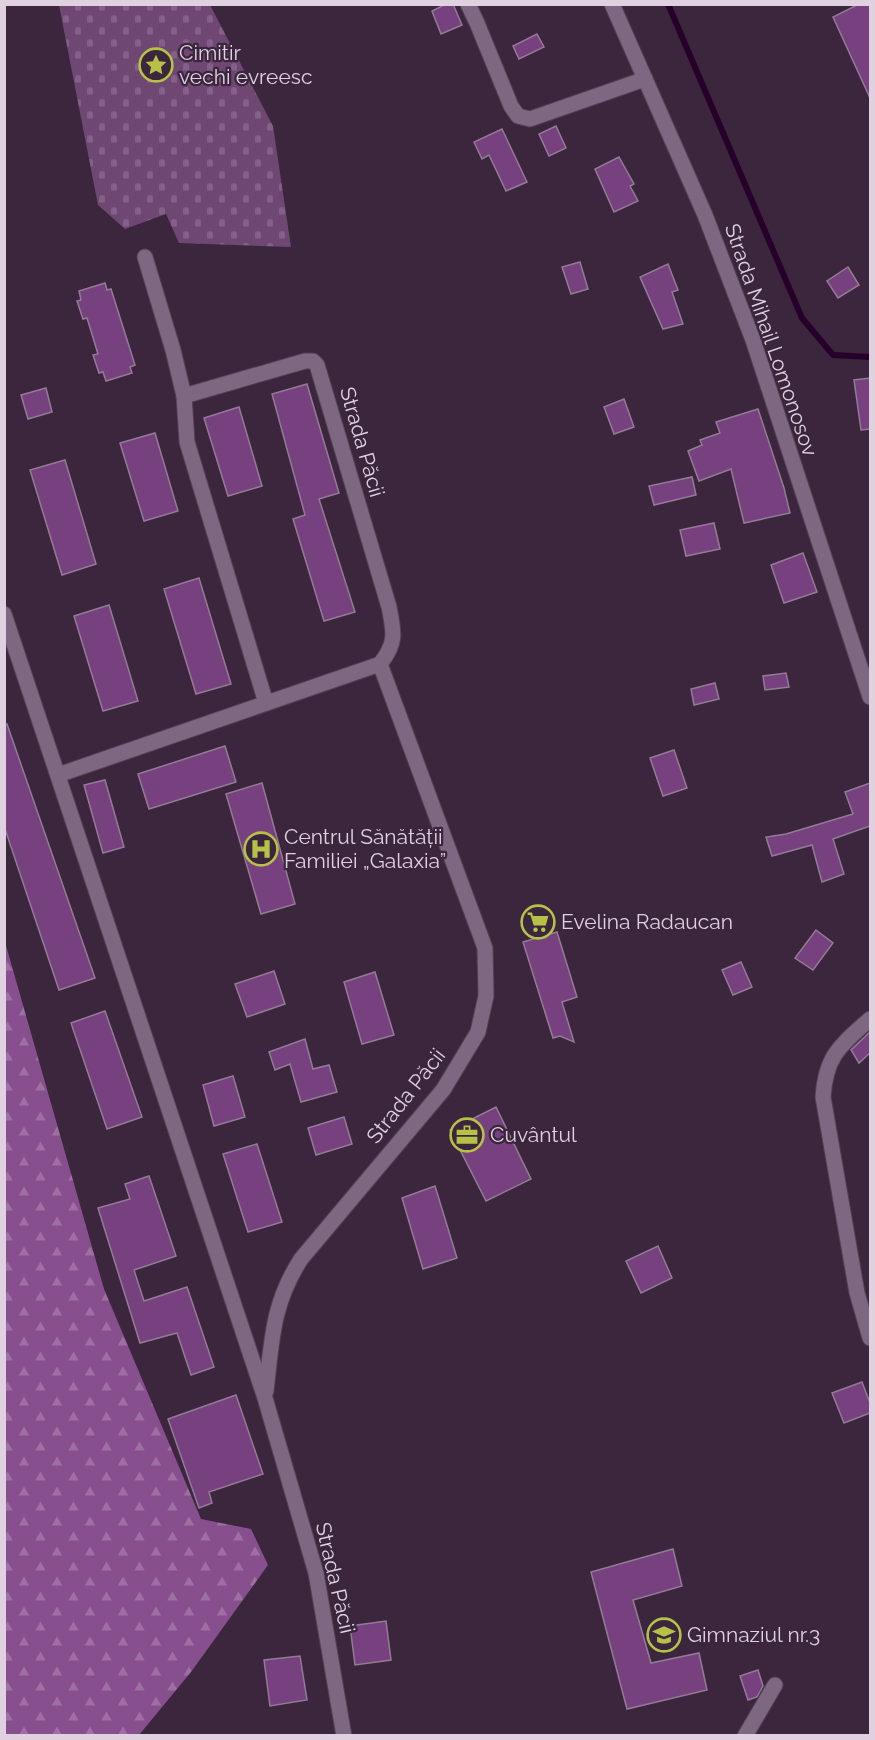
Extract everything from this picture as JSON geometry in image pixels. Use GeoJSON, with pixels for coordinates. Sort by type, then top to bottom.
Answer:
{"type":"FeatureCollection","features":[{"type":"Feature","properties":{"kind":"street"},"geometry":{"type":"LineString","coordinates":[[468,4],[511,106],[518,116],[530,119],[645,79]]}},
{"type":"Feature","properties":{"kind":"street","name":"Strada Mihail Lomonosov"},"geometry":{"type":"LineString","coordinates":[[612,4],[705,215],[753,340],[870,697]]}},
{"type":"Feature","properties":{"kind":"street"},"geometry":{"type":"LineString","coordinates":[[145,257],[173,350],[184,396],[188,442],[266,703]]}},
{"type":"Feature","properties":{"kind":"street","name":"Strada Păcii"},"geometry":{"type":"LineString","coordinates":[[184,396],[305,361],[313,361],[317,365],[389,607],[394,635],[389,652],[380,664],[485,948],[486,996],[478,1032],[442,1090],[301,1259],[288,1280],[274,1321],[265,1398]]}},
{"type":"Feature","properties":{"kind":"street","name":"Strada Păcii"},"geometry":{"type":"LineString","coordinates":[[4,614],[265,1398],[316,1573],[344,1736]]}},
{"type":"Feature","properties":{"kind":"street"},"geometry":{"type":"LineString","coordinates":[[58,775],[380,664]]}},
{"type":"Feature","properties":{"kind":"street"},"geometry":{"type":"LineString","coordinates":[[870,1019],[841,1045],[830,1062],[823,1097],[857,1293],[870,1338]]}},
{"type":"Feature","properties":{"kind":"street"},"geometry":{"type":"LineString","coordinates":[[745,1736],[775,1685]]}},
{"type":"Feature","properties":{"kind":"green space","name":"Cimitir vechi evreesc"},"geometry":{"type":"Polygon","coordinates":[[[59,5],[210,5],[273,126],[291,247],[179,243],[166,214],[125,229],[98,205],[59,5]]]}},
{"type":"Feature","properties":{"kind":"green space"},"geometry":{"type":"Polygon","coordinates":[[[5,942],[104,1289],[201,1519],[251,1529],[268,1565],[191,1672],[139,1735],[5,1735],[5,942]]]}},
{"type":"Feature","properties":{"kind":"building"},"geometry":{"type":"Polygon","coordinates":[[[446,4],[453,4],[462,25],[441,34],[432,11],[446,4]]]}},
{"type":"Feature","properties":{"kind":"building"},"geometry":{"type":"Polygon","coordinates":[[[859,4],[870,4],[870,98],[833,17],[859,4]]]}},
{"type":"Feature","properties":{"kind":"building"},"geometry":{"type":"Polygon","coordinates":[[[537,34],[544,47],[519,59],[513,46],[537,34]]]}},
{"type":"Feature","properties":{"kind":"building"},"geometry":{"type":"Polygon","coordinates":[[[556,126],[566,148],[549,156],[539,134],[556,126]]]}},
{"type":"Feature","properties":{"kind":"building"},"geometry":{"type":"Polygon","coordinates":[[[502,129],[527,182],[506,191],[489,155],[482,159],[474,142],[502,129]]]}},
{"type":"Feature","properties":{"kind":"building"},"geometry":{"type":"Polygon","coordinates":[[[619,157],[634,184],[630,186],[638,201],[614,212],[595,169],[619,157]]]}},
{"type":"Feature","properties":{"kind":"building"},"geometry":{"type":"Polygon","coordinates":[[[580,262],[588,289],[571,294],[562,267],[580,262]]]}},
{"type":"Feature","properties":{"kind":"building"},"geometry":{"type":"Polygon","coordinates":[[[668,264],[678,290],[672,292],[683,324],[663,329],[640,277],[668,264]]]}},
{"type":"Feature","properties":{"kind":"building"},"geometry":{"type":"Polygon","coordinates":[[[848,267],[859,285],[838,298],[827,281],[848,267]]]}},
{"type":"Feature","properties":{"kind":"building"},"geometry":{"type":"Polygon","coordinates":[[[105,283],[107,290],[111,289],[135,365],[130,367],[132,373],[106,381],[103,372],[99,373],[93,355],[98,354],[87,318],[83,319],[77,301],[81,300],[79,291],[105,283]]]}},
{"type":"Feature","properties":{"kind":"building"},"geometry":{"type":"Polygon","coordinates":[[[870,378],[870,429],[861,430],[854,380],[870,378]]]}},
{"type":"Feature","properties":{"kind":"building"},"geometry":{"type":"Polygon","coordinates":[[[307,384],[339,493],[319,499],[355,612],[324,621],[293,519],[305,515],[272,394],[307,384]]]}},
{"type":"Feature","properties":{"kind":"building"},"geometry":{"type":"Polygon","coordinates":[[[46,388],[52,412],[28,419],[21,395],[46,388]]]}},
{"type":"Feature","properties":{"kind":"building"},"geometry":{"type":"Polygon","coordinates":[[[624,399],[634,427],[614,434],[604,407],[624,399]]]}},
{"type":"Feature","properties":{"kind":"building"},"geometry":{"type":"Polygon","coordinates":[[[239,407],[262,486],[228,496],[204,418],[239,407]]]}},
{"type":"Feature","properties":{"kind":"building"},"geometry":{"type":"Polygon","coordinates":[[[758,409],[790,513],[744,523],[731,469],[699,481],[688,451],[702,445],[700,440],[720,433],[716,422],[758,409]]]}},
{"type":"Feature","properties":{"kind":"building"},"geometry":{"type":"Polygon","coordinates":[[[155,433],[178,511],[144,521],[120,443],[155,433]]]}},
{"type":"Feature","properties":{"kind":"building"},"geometry":{"type":"Polygon","coordinates":[[[65,460],[96,564],[62,575],[30,470],[65,460]]]}},
{"type":"Feature","properties":{"kind":"building"},"geometry":{"type":"Polygon","coordinates":[[[692,477],[696,495],[654,505],[649,486],[692,477]]]}},
{"type":"Feature","properties":{"kind":"building"},"geometry":{"type":"Polygon","coordinates":[[[714,523],[720,549],[686,556],[680,530],[714,523]]]}},
{"type":"Feature","properties":{"kind":"building"},"geometry":{"type":"Polygon","coordinates":[[[803,553],[817,592],[784,603],[771,565],[803,553]]]}},
{"type":"Feature","properties":{"kind":"building"},"geometry":{"type":"Polygon","coordinates":[[[199,578],[231,684],[196,694],[164,589],[199,578]]]}},
{"type":"Feature","properties":{"kind":"building"},"geometry":{"type":"Polygon","coordinates":[[[109,605],[138,701],[103,711],[74,616],[109,605]]]}},
{"type":"Feature","properties":{"kind":"building"},"geometry":{"type":"Polygon","coordinates":[[[786,673],[789,687],[765,690],[763,676],[786,673]]]}},
{"type":"Feature","properties":{"kind":"building"},"geometry":{"type":"Polygon","coordinates":[[[715,683],[719,699],[694,705],[691,689],[715,683]]]}},
{"type":"Feature","properties":{"kind":"building"},"geometry":{"type":"Polygon","coordinates":[[[7,724],[95,978],[59,990],[4,826],[4,725],[7,724]]]}},
{"type":"Feature","properties":{"kind":"building"},"geometry":{"type":"Polygon","coordinates":[[[225,746],[236,782],[149,809],[138,774],[225,746]]]}},
{"type":"Feature","properties":{"kind":"building"},"geometry":{"type":"Polygon","coordinates":[[[674,750],[687,788],[663,796],[650,758],[674,750]]]}},
{"type":"Feature","properties":{"kind":"building"},"geometry":{"type":"Polygon","coordinates":[[[105,780],[124,847],[103,853],[84,785],[105,780]]]}},
{"type":"Feature","properties":{"kind":"building","name":"Centrul Sănătății Familiei „Galaxia”"},"geometry":{"type":"Polygon","coordinates":[[[262,783],[295,904],[261,914],[226,794],[262,783]]]}},
{"type":"Feature","properties":{"kind":"building"},"geometry":{"type":"Polygon","coordinates":[[[870,783],[870,826],[833,839],[844,874],[822,882],[812,845],[772,856],[766,837],[786,834],[853,814],[845,792],[870,783]]]}},
{"type":"Feature","properties":{"kind":"building"},"geometry":{"type":"Polygon","coordinates":[[[816,930],[833,943],[813,970],[795,958],[816,930]]]}},
{"type":"Feature","properties":{"kind":"building"},"geometry":{"type":"Polygon","coordinates":[[[557,932],[577,997],[562,1002],[574,1042],[560,1036],[553,1038],[523,942],[557,932]]]}},
{"type":"Feature","properties":{"kind":"building"},"geometry":{"type":"Polygon","coordinates":[[[741,962],[752,987],[733,995],[722,970],[741,962]]]}},
{"type":"Feature","properties":{"kind":"building"},"geometry":{"type":"Polygon","coordinates":[[[274,971],[285,1004],[247,1017],[235,984],[274,971]]]}},
{"type":"Feature","properties":{"kind":"building"},"geometry":{"type":"Polygon","coordinates":[[[375,972],[394,1035],[362,1044],[344,982],[375,972]]]}},
{"type":"Feature","properties":{"kind":"building"},"geometry":{"type":"Polygon","coordinates":[[[105,1011],[142,1117],[107,1129],[71,1023],[105,1011]]]}},
{"type":"Feature","properties":{"kind":"building"},"geometry":{"type":"Polygon","coordinates":[[[870,1032],[870,1053],[859,1063],[851,1050],[870,1032]]]}},
{"type":"Feature","properties":{"kind":"building"},"geometry":{"type":"Polygon","coordinates":[[[305,1039],[313,1069],[329,1065],[337,1092],[301,1102],[290,1064],[275,1070],[269,1052],[305,1039]]]}},
{"type":"Feature","properties":{"kind":"building"},"geometry":{"type":"Polygon","coordinates":[[[233,1076],[245,1117],[214,1126],[203,1085],[233,1076]]]}},
{"type":"Feature","properties":{"kind":"building"},"geometry":{"type":"Polygon","coordinates":[[[496,1107],[531,1179],[486,1201],[450,1130],[496,1107]]]}},
{"type":"Feature","properties":{"kind":"building"},"geometry":{"type":"Polygon","coordinates":[[[344,1117],[352,1144],[316,1155],[308,1128],[344,1117]]]}},
{"type":"Feature","properties":{"kind":"building"},"geometry":{"type":"Polygon","coordinates":[[[257,1144],[282,1222],[248,1232],[223,1154],[257,1144]]]}},
{"type":"Feature","properties":{"kind":"building"},"geometry":{"type":"Polygon","coordinates":[[[149,1176],[176,1256],[134,1270],[144,1301],[187,1287],[214,1367],[191,1375],[177,1333],[140,1343],[98,1208],[130,1199],[125,1184],[149,1176]]]}},
{"type":"Feature","properties":{"kind":"building"},"geometry":{"type":"Polygon","coordinates":[[[435,1186],[457,1258],[423,1269],[402,1198],[435,1186]]]}},
{"type":"Feature","properties":{"kind":"building"},"geometry":{"type":"Polygon","coordinates":[[[658,1246],[672,1278],[641,1293],[626,1261],[658,1246]]]}},
{"type":"Feature","properties":{"kind":"building"},"geometry":{"type":"Polygon","coordinates":[[[862,1382],[870,1403],[870,1413],[844,1423],[832,1393],[862,1382]]]}},
{"type":"Feature","properties":{"kind":"building"},"geometry":{"type":"Polygon","coordinates":[[[236,1395],[263,1474],[209,1492],[212,1503],[199,1508],[168,1419],[236,1395]]]}},
{"type":"Feature","properties":{"kind":"building"},"geometry":{"type":"Polygon","coordinates":[[[673,1549],[682,1586],[633,1600],[651,1663],[699,1653],[707,1690],[627,1709],[591,1572],[673,1549]]]}},
{"type":"Feature","properties":{"kind":"building"},"geometry":{"type":"Polygon","coordinates":[[[386,1621],[391,1660],[355,1665],[350,1626],[386,1621]]]}},
{"type":"Feature","properties":{"kind":"building"},"geometry":{"type":"Polygon","coordinates":[[[300,1656],[307,1700],[270,1706],[264,1660],[300,1656]]]}},
{"type":"Feature","properties":{"kind":"building"},"geometry":{"type":"Polygon","coordinates":[[[758,1670],[763,1686],[757,1697],[748,1700],[740,1676],[758,1670]]]}},
{"type":"Feature","properties":{"kind":"waterway"},"geometry":{"type":"LineString","coordinates":[[668,4],[802,318],[833,355],[870,357]]}},
{"type":"Feature","properties":{"kind":"place","name":"Cimitir vechi evreesc"},"geometry":{"type":"Point","coordinates":[156,65]}},
{"type":"Feature","properties":{"kind":"place","name":"Centrul Sănătății Familiei „Galaxia”"},"geometry":{"type":"Point","coordinates":[261,849]}},
{"type":"Feature","properties":{"kind":"place","name":"Evelina Radaucan"},"geometry":{"type":"Point","coordinates":[538,922]}},
{"type":"Feature","properties":{"kind":"place","name":"Cuvântul"},"geometry":{"type":"Point","coordinates":[467,1135]}},
{"type":"Feature","properties":{"kind":"place","name":"Gimnaziul nr.3"},"geometry":{"type":"Point","coordinates":[664,1635]}}]}
